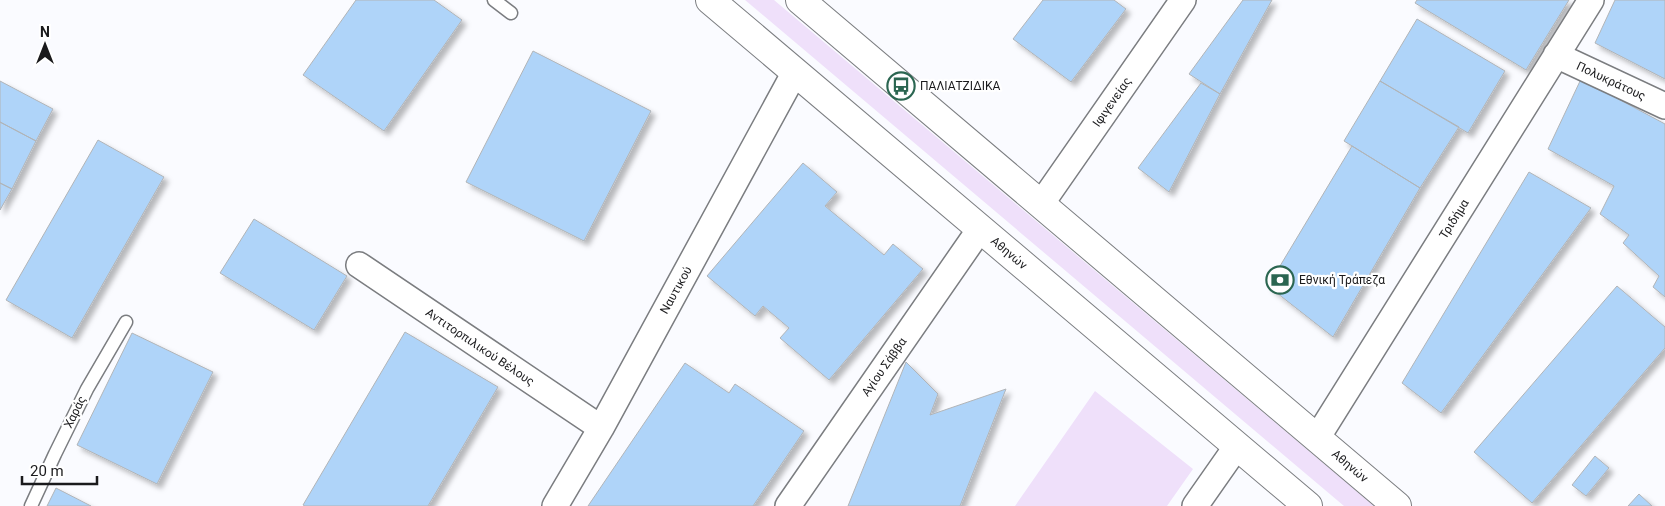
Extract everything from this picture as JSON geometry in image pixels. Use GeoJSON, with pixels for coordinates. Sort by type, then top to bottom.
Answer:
{"type":"FeatureCollection","features":[{"type":"Feature","properties":{"kind":"highway","name":"Αθηνών"},"geometry":{"type":"LineString","coordinates":[[710,0],[1308,506]]}},
{"type":"Feature","properties":{"kind":"highway","name":"Αθηνών"},"geometry":{"type":"LineString","coordinates":[[800,0],[1397,506]]}},
{"type":"Feature","properties":{"kind":"street","name":"Ιφιγενείας"},"geometry":{"type":"LineString","coordinates":[[1041,204],[1184,0]]}},
{"type":"Feature","properties":{"kind":"street","name":"Τριδήμα"},"geometry":{"type":"LineString","coordinates":[[1317,438],[1591,0]]}},
{"type":"Feature","properties":{"kind":"street","name":"Πολυκράτους"},"geometry":{"type":"LineString","coordinates":[[1556,55],[1665,106]]}},
{"type":"Feature","properties":{"kind":"street","name":"Ναυτικού"},"geometry":{"type":"LineString","coordinates":[[555,506],[601,428],[795,72]]}},
{"type":"Feature","properties":{"kind":"street","name":"Αγίου Σάββα"},"geometry":{"type":"LineString","coordinates":[[788,506],[980,229]]}},
{"type":"Feature","properties":{"kind":"street","name":"Αντιτορπιλικού Βέλους"},"geometry":{"type":"LineString","coordinates":[[359,266],[601,428]]}},
{"type":"Feature","properties":{"kind":"street"},"geometry":{"type":"LineString","coordinates":[[1195,506],[1237,446]]}},
{"type":"Feature","properties":{"kind":"lane"},"geometry":{"type":"LineString","coordinates":[[494,0],[511,13]]}},
{"type":"Feature","properties":{"kind":"lane","name":"Χαράς"},"geometry":{"type":"LineString","coordinates":[[32,506],[87,389],[126,322]]}},
{"type":"Feature","properties":{"kind":"shaded area"},"geometry":{"type":"Polygon","coordinates":[[[745,0],[774,0],[1374,506],[1344,506],[745,0]]]}},
{"type":"Feature","properties":{"kind":"shaded area"},"geometry":{"type":"Polygon","coordinates":[[[1095,391],[1193,469],[1167,506],[1015,506],[1095,391]]]}},
{"type":"Feature","properties":{"kind":"building"},"geometry":{"type":"Polygon","coordinates":[[[356,0],[434,0],[462,20],[384,131],[303,75],[356,0]]]}},
{"type":"Feature","properties":{"kind":"building"},"geometry":{"type":"Polygon","coordinates":[[[1043,0],[1114,0],[1126,9],[1071,82],[1013,39],[1043,0]]]}},
{"type":"Feature","properties":{"kind":"building"},"geometry":{"type":"Polygon","coordinates":[[[1243,0],[1272,0],[1220,94],[1189,74],[1243,0]]]}},
{"type":"Feature","properties":{"kind":"building"},"geometry":{"type":"Polygon","coordinates":[[[1417,0],[1569,0],[1526,70],[1415,3],[1417,0]]]}},
{"type":"Feature","properties":{"kind":"building"},"geometry":{"type":"Polygon","coordinates":[[[1615,0],[1665,0],[1665,79],[1595,43],[1615,0]]]}},
{"type":"Feature","properties":{"kind":"building"},"geometry":{"type":"Polygon","coordinates":[[[1417,19],[1505,71],[1468,133],[1380,81],[1417,19]]]}},
{"type":"Feature","properties":{"kind":"building"},"geometry":{"type":"Polygon","coordinates":[[[533,51],[651,111],[584,241],[466,182],[533,51]]]}},
{"type":"Feature","properties":{"kind":"building"},"geometry":{"type":"Polygon","coordinates":[[[1581,79],[1665,124],[1665,297],[1653,287],[1659,276],[1623,243],[1629,235],[1600,214],[1614,186],[1548,149],[1581,79]]]}},
{"type":"Feature","properties":{"kind":"building"},"geometry":{"type":"Polygon","coordinates":[[[0,81],[53,109],[36,141],[0,122],[0,81]]]}},
{"type":"Feature","properties":{"kind":"building"},"geometry":{"type":"Polygon","coordinates":[[[1380,81],[1459,127],[1420,188],[1344,141],[1380,81]]]}},
{"type":"Feature","properties":{"kind":"building"},"geometry":{"type":"Polygon","coordinates":[[[1201,83],[1220,94],[1169,192],[1138,168],[1201,83]]]}},
{"type":"Feature","properties":{"kind":"building"},"geometry":{"type":"Polygon","coordinates":[[[0,122],[36,141],[12,189],[0,183],[0,122]]]}},
{"type":"Feature","properties":{"kind":"building"},"geometry":{"type":"Polygon","coordinates":[[[98,140],[164,177],[72,338],[6,300],[98,140]]]}},
{"type":"Feature","properties":{"kind":"building"},"geometry":{"type":"Polygon","coordinates":[[[1352,146],[1420,188],[1333,337],[1268,286],[1352,146]]]}},
{"type":"Feature","properties":{"kind":"building"},"geometry":{"type":"Polygon","coordinates":[[[803,163],[837,192],[825,206],[884,255],[893,244],[923,269],[829,380],[780,338],[789,328],[763,306],[755,316],[707,276],[803,163]]]}},
{"type":"Feature","properties":{"kind":"building"},"geometry":{"type":"Polygon","coordinates":[[[1529,172],[1591,208],[1441,413],[1402,383],[1529,172]]]}},
{"type":"Feature","properties":{"kind":"building"},"geometry":{"type":"Polygon","coordinates":[[[0,183],[12,189],[0,210],[0,183]]]}},
{"type":"Feature","properties":{"kind":"building"},"geometry":{"type":"Polygon","coordinates":[[[254,219],[347,276],[314,330],[220,273],[254,219]]]}},
{"type":"Feature","properties":{"kind":"building"},"geometry":{"type":"Polygon","coordinates":[[[1617,286],[1665,327],[1665,348],[1532,503],[1474,452],[1617,286]]]}},
{"type":"Feature","properties":{"kind":"building"},"geometry":{"type":"Polygon","coordinates":[[[405,332],[498,387],[428,506],[303,505],[405,332]]]}},
{"type":"Feature","properties":{"kind":"building"},"geometry":{"type":"Polygon","coordinates":[[[132,333],[213,372],[157,484],[77,445],[132,333]]]}},
{"type":"Feature","properties":{"kind":"building"},"geometry":{"type":"Polygon","coordinates":[[[906,362],[938,394],[930,415],[1006,389],[960,506],[848,506],[906,362]]]}},
{"type":"Feature","properties":{"kind":"building"},"geometry":{"type":"Polygon","coordinates":[[[685,363],[729,393],[735,384],[804,431],[753,506],[588,506],[685,363]]]}},
{"type":"Feature","properties":{"kind":"building"},"geometry":{"type":"Polygon","coordinates":[[[1595,456],[1609,468],[1586,496],[1572,485],[1595,456]]]}},
{"type":"Feature","properties":{"kind":"building"},"geometry":{"type":"Polygon","coordinates":[[[56,488],[91,506],[47,506],[56,488]]]}},
{"type":"Feature","properties":{"kind":"building"},"geometry":{"type":"Polygon","coordinates":[[[1639,494],[1652,506],[1628,506],[1639,494]]]}},
{"type":"Feature","properties":{"kind":"place","name":"ΠΑΛΙΑΤΖΙΔΙΚΑ"},"geometry":{"type":"Point","coordinates":[901,86]}},
{"type":"Feature","properties":{"kind":"place","name":"Εθνική Τράπεζα"},"geometry":{"type":"Point","coordinates":[1280,280]}}]}
